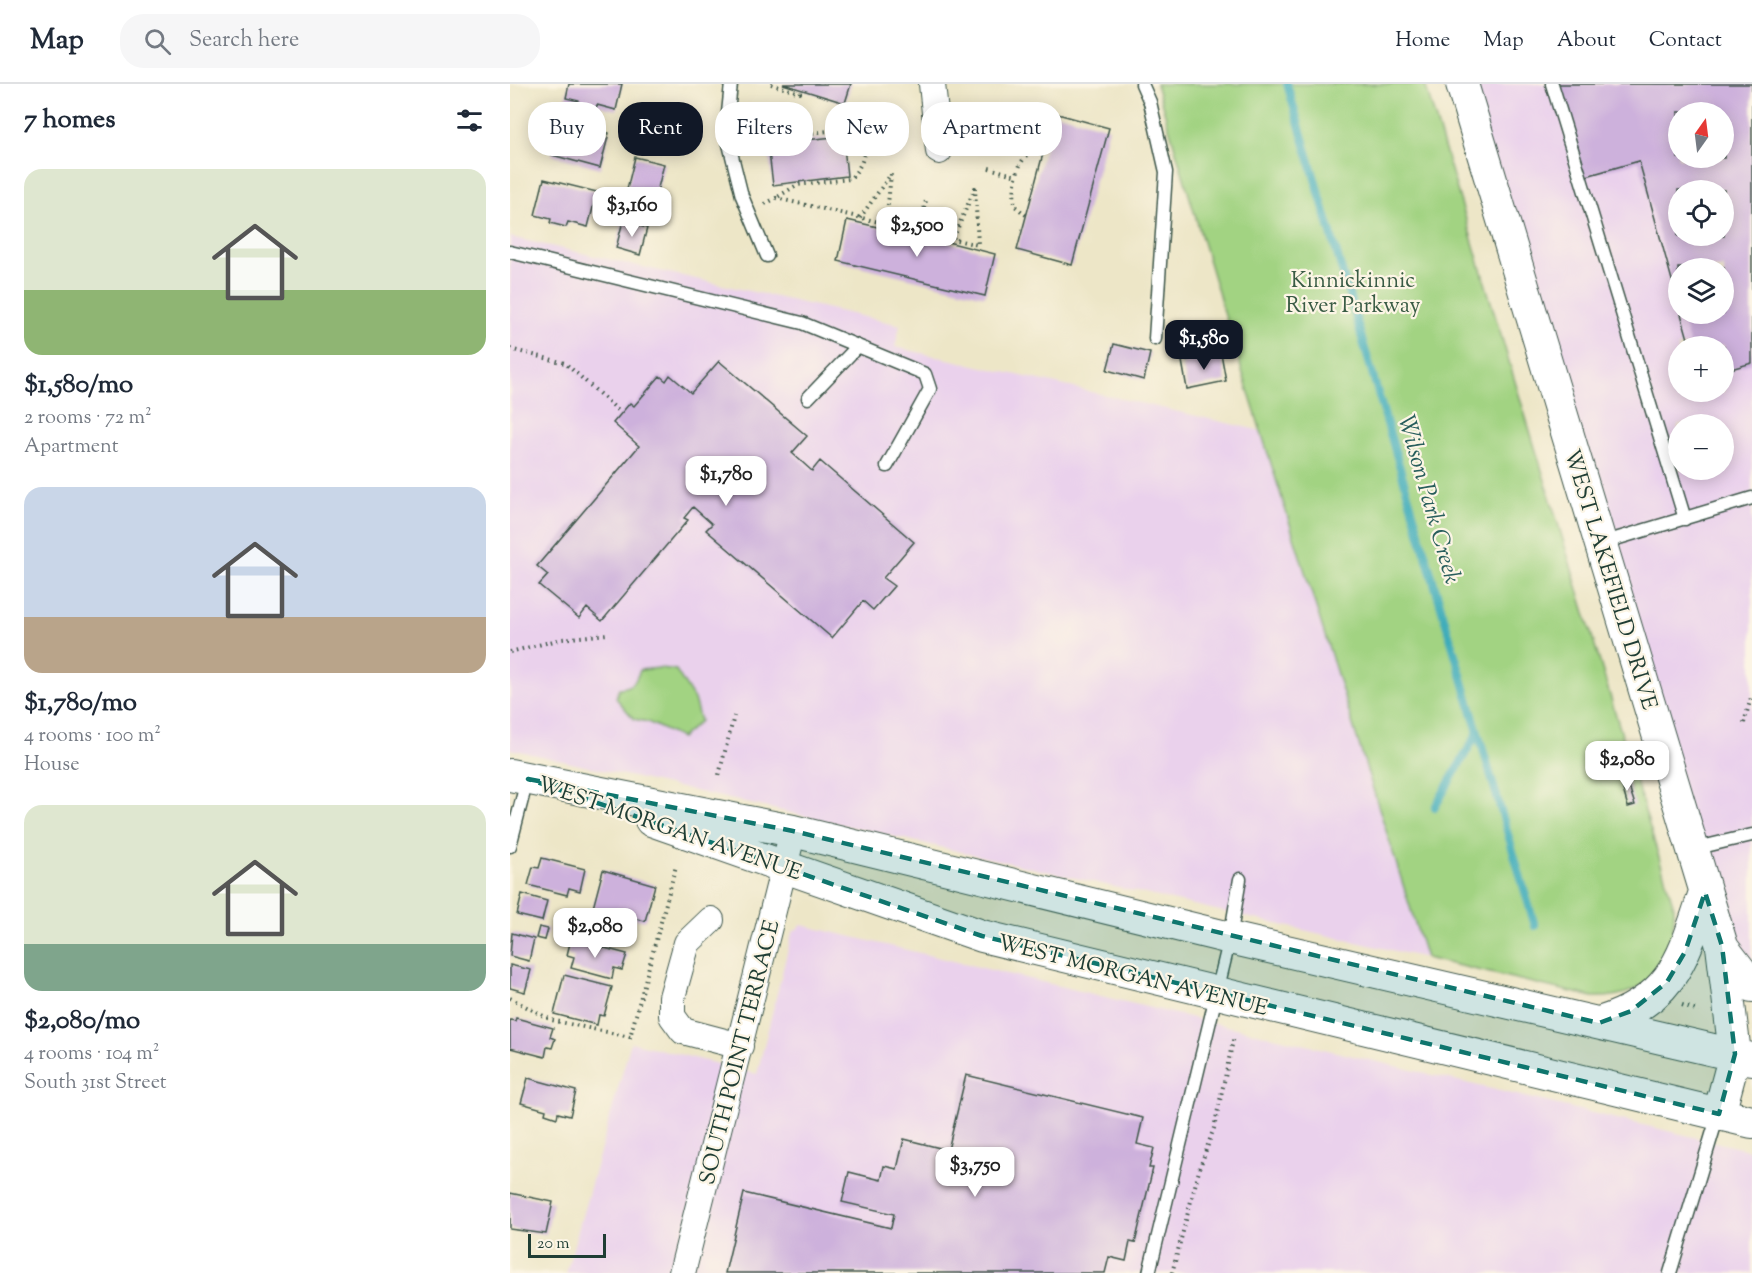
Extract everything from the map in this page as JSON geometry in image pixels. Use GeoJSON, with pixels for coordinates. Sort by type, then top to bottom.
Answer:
{"type":"FeatureCollection","features":[{"type":"Feature","properties":{"kind":"street"},"geometry":{"type":"LineString","coordinates":[[932,84],[934,102]]}},
{"type":"Feature","properties":{"kind":"street","name":"WEST LAKEFIELD DRIVE"},"geometry":{"type":"LineString","coordinates":[[1462,84],[1722,946],[1743,1057],[1719,1114]]}},
{"type":"Feature","properties":{"kind":"street","name":"WEST MORGAN AVENUE"},"geometry":{"type":"LineString","coordinates":[[519,777],[793,831],[1230,938],[1743,1057]]}},
{"type":"Feature","properties":{"kind":"street","name":"WEST MORGAN AVENUE"},"geometry":{"type":"LineString","coordinates":[[519,777],[786,865],[982,936],[1216,995],[1752,1122]]}},
{"type":"Feature","properties":{"kind":"street","name":"SOUTH POINT TERRACE"},"geometry":{"type":"LineString","coordinates":[[682,1273],[793,831]]}},
{"type":"Feature","properties":{"kind":"street"},"geometry":{"type":"LineString","coordinates":[[1599,1023],[1631,1011],[1667,982],[1685,952],[1705,892]]}},
{"type":"Feature","properties":{"kind":"street"},"geometry":{"type":"LineString","coordinates":[[711,920],[687,943],[672,997],[672,1016],[683,1030],[740,1046]]}},
{"type":"Feature","properties":{"kind":"street"},"geometry":{"type":"LineString","coordinates":[[1722,946],[1752,986]]}},
{"type":"Feature","properties":{"kind":"lane"},"geometry":{"type":"LineString","coordinates":[[729,102],[731,84]]}},
{"type":"Feature","properties":{"kind":"lane"},"geometry":{"type":"LineString","coordinates":[[1142,84],[1150,102],[1166,172],[1155,339]]}},
{"type":"Feature","properties":{"kind":"lane"},"geometry":{"type":"LineString","coordinates":[[1552,84],[1684,519]]}},
{"type":"Feature","properties":{"kind":"lane"},"geometry":{"type":"LineString","coordinates":[[732,156],[748,212],[767,256]]}},
{"type":"Feature","properties":{"kind":"lane"},"geometry":{"type":"LineString","coordinates":[[510,252],[802,323],[925,374],[930,388],[887,466]]}},
{"type":"Feature","properties":{"kind":"lane"},"geometry":{"type":"LineString","coordinates":[[808,398],[858,346]]}},
{"type":"Feature","properties":{"kind":"lane"},"geometry":{"type":"LineString","coordinates":[[1601,543],[1752,498]]}},
{"type":"Feature","properties":{"kind":"lane"},"geometry":{"type":"LineString","coordinates":[[510,846],[519,777]]}},
{"type":"Feature","properties":{"kind":"lane"},"geometry":{"type":"LineString","coordinates":[[1692,849],[1752,835]]}},
{"type":"Feature","properties":{"kind":"lane"},"geometry":{"type":"LineString","coordinates":[[1149,1273],[1230,938],[1240,879]]}},
{"type":"Feature","properties":{"kind":"lane"},"geometry":{"type":"LineString","coordinates":[[1670,1273],[1719,1114]]}},
{"type":"Feature","properties":{"kind":"path"},"geometry":{"type":"LineString","coordinates":[[771,84],[800,93],[800,90]]}},
{"type":"Feature","properties":{"kind":"path"},"geometry":{"type":"LineString","coordinates":[[748,212],[797,185],[850,179],[864,156]]}},
{"type":"Feature","properties":{"kind":"path"},"geometry":{"type":"LineString","coordinates":[[1024,156],[1013,195],[1015,206],[1026,215]]}},
{"type":"Feature","properties":{"kind":"path"},"geometry":{"type":"LineString","coordinates":[[989,168],[1017,176]]}},
{"type":"Feature","properties":{"kind":"path"},"geometry":{"type":"LineString","coordinates":[[860,218],[891,174],[886,224]]}},
{"type":"Feature","properties":{"kind":"path"},"geometry":{"type":"LineString","coordinates":[[776,198],[978,245],[975,188],[953,239]]}},
{"type":"Feature","properties":{"kind":"path"},"geometry":{"type":"LineString","coordinates":[[920,232],[926,200]]}},
{"type":"Feature","properties":{"kind":"path"},"geometry":{"type":"LineString","coordinates":[[510,349],[565,363],[621,413]]}},
{"type":"Feature","properties":{"kind":"path"},"geometry":{"type":"LineString","coordinates":[[510,652],[562,639],[607,634]]}},
{"type":"Feature","properties":{"kind":"path"},"geometry":{"type":"LineString","coordinates":[[1744,723],[1752,694]]}},
{"type":"Feature","properties":{"kind":"path"},"geometry":{"type":"LineString","coordinates":[[719,775],[734,716]]}},
{"type":"Feature","properties":{"kind":"path"},"geometry":{"type":"LineString","coordinates":[[510,999],[551,1020],[630,1037],[676,866]]}},
{"type":"Feature","properties":{"kind":"path"},"geometry":{"type":"LineString","coordinates":[[1685,1006],[1699,1011]]}},
{"type":"Feature","properties":{"kind":"path"},"geometry":{"type":"LineString","coordinates":[[1173,1273],[1200,1167],[1214,1128],[1234,1036]]}},
{"type":"Feature","properties":{"kind":"highlighted area"},"geometry":{"type":"Polygon","coordinates":[[[528,779],[793,831],[1599,1023],[1631,1011],[1667,982],[1685,952],[1705,892],[1722,946],[1735,1054],[1719,1114],[982,936],[528,779]]]}},
{"type":"Feature","properties":{"kind":"shaded area"},"geometry":{"type":"Polygon","coordinates":[[[1462,84],[1752,84],[1752,986],[1722,946],[1462,84]]]}},
{"type":"Feature","properties":{"kind":"shaded area"},"geometry":{"type":"Polygon","coordinates":[[[510,237],[900,325],[895,347],[1266,432],[1426,958],[510,749],[510,237]]]}},
{"type":"Feature","properties":{"kind":"shaded area"},"geometry":{"type":"Polygon","coordinates":[[[802,925],[1752,1151],[1752,1273],[566,1273],[631,1042],[757,1074],[792,933],[802,925]]]}},
{"type":"Feature","properties":{"kind":"green space","name":"Kinnickinnic River Parkway"},"geometry":{"type":"Polygon","coordinates":[[[1156,84],[1425,84],[1674,907],[1670,944],[1664,960],[1656,973],[1644,984],[1613,996],[1593,997],[1426,958],[1232,339],[1156,84]]]}},
{"type":"Feature","properties":{"kind":"green space"},"geometry":{"type":"Polygon","coordinates":[[[660,668],[676,670],[694,699],[700,721],[681,738],[648,722],[634,719],[616,698],[619,688],[633,684],[640,670],[660,668]]]}},
{"type":"Feature","properties":{"kind":"building"},"geometry":{"type":"Polygon","coordinates":[[[569,84],[622,84],[616,110],[606,107],[606,102],[579,102],[566,98],[569,84]]]}},
{"type":"Feature","properties":{"kind":"building"},"geometry":{"type":"Polygon","coordinates":[[[783,84],[851,84],[845,102],[783,84]]]}},
{"type":"Feature","properties":{"kind":"building"},"geometry":{"type":"Polygon","coordinates":[[[1557,84],[1752,84],[1752,363],[1734,368],[1734,336],[1687,336],[1684,324],[1734,324],[1734,258],[1668,258],[1668,266],[1639,161],[1583,177],[1557,84]]]}},
{"type":"Feature","properties":{"kind":"building"},"geometry":{"type":"Polygon","coordinates":[[[1062,115],[1109,128],[1072,265],[1017,250],[1042,156],[1062,156],[1062,115]]]}},
{"type":"Feature","properties":{"kind":"building"},"geometry":{"type":"Polygon","coordinates":[[[825,138],[825,156],[845,156],[847,176],[773,185],[769,156],[813,156],[813,139],[825,138]]]}},
{"type":"Feature","properties":{"kind":"building"},"geometry":{"type":"Polygon","coordinates":[[[556,156],[603,156],[600,168],[556,156]]]}},
{"type":"Feature","properties":{"kind":"building"},"geometry":{"type":"Polygon","coordinates":[[[635,157],[664,164],[655,200],[626,193],[635,157]]]}},
{"type":"Feature","properties":{"kind":"building"},"geometry":{"type":"Polygon","coordinates":[[[544,179],[597,192],[588,227],[568,222],[566,227],[550,223],[551,219],[535,215],[544,179]]]}},
{"type":"Feature","properties":{"kind":"building"},"geometry":{"type":"Polygon","coordinates":[[[847,220],[908,234],[908,232],[995,254],[985,296],[838,261],[847,220]]]}},
{"type":"Feature","properties":{"kind":"building"},"geometry":{"type":"Polygon","coordinates":[[[623,221],[647,228],[640,255],[616,248],[623,221]]]}},
{"type":"Feature","properties":{"kind":"building"},"geometry":{"type":"Polygon","coordinates":[[[1114,344],[1150,353],[1144,380],[1107,370],[1114,344]]]}},
{"type":"Feature","properties":{"kind":"building"},"geometry":{"type":"Polygon","coordinates":[[[1221,353],[1226,381],[1187,389],[1182,361],[1221,353]]]}},
{"type":"Feature","properties":{"kind":"building"},"geometry":{"type":"Polygon","coordinates":[[[719,361],[807,436],[792,453],[812,471],[820,461],[914,542],[883,578],[894,586],[873,610],[863,601],[832,638],[706,530],[712,524],[693,507],[684,518],[688,520],[602,621],[587,608],[579,618],[539,585],[548,575],[537,566],[639,446],[613,423],[630,403],[634,406],[660,376],[666,381],[670,375],[691,393],[719,361]]]}},
{"type":"Feature","properties":{"kind":"building"},"geometry":{"type":"Polygon","coordinates":[[[1626,777],[1635,805],[1628,807],[1620,779],[1626,777]]]}},
{"type":"Feature","properties":{"kind":"building"},"geometry":{"type":"Polygon","coordinates":[[[542,858],[585,869],[580,891],[569,888],[567,895],[528,885],[533,867],[539,868],[542,858]]]}},
{"type":"Feature","properties":{"kind":"building"},"geometry":{"type":"Polygon","coordinates":[[[603,870],[655,885],[645,921],[593,908],[603,870]]]}},
{"type":"Feature","properties":{"kind":"building"},"geometry":{"type":"Polygon","coordinates":[[[522,894],[547,901],[542,921],[517,915],[522,894]]]}},
{"type":"Feature","properties":{"kind":"building"},"geometry":{"type":"Polygon","coordinates":[[[539,927],[548,929],[545,940],[536,938],[539,927]]]}},
{"type":"Feature","properties":{"kind":"building"},"geometry":{"type":"Polygon","coordinates":[[[512,933],[534,939],[529,961],[510,956],[512,933]]]}},
{"type":"Feature","properties":{"kind":"building"},"geometry":{"type":"Polygon","coordinates":[[[571,939],[627,954],[622,970],[614,968],[612,979],[571,968],[574,957],[567,955],[571,939]]]}},
{"type":"Feature","properties":{"kind":"building"},"geometry":{"type":"Polygon","coordinates":[[[510,965],[531,970],[525,992],[510,988],[510,965]]]}},
{"type":"Feature","properties":{"kind":"building"},"geometry":{"type":"Polygon","coordinates":[[[564,975],[612,987],[604,1016],[599,1015],[597,1025],[554,1014],[564,975]]]}},
{"type":"Feature","properties":{"kind":"building"},"geometry":{"type":"Polygon","coordinates":[[[516,1018],[553,1028],[550,1037],[555,1039],[552,1048],[547,1047],[545,1057],[510,1048],[510,1020],[515,1021],[516,1018]]]}},
{"type":"Feature","properties":{"kind":"building"},"geometry":{"type":"Polygon","coordinates":[[[966,1075],[1143,1118],[1137,1144],[1154,1148],[1149,1168],[1153,1168],[1135,1243],[1130,1242],[1126,1261],[1109,1257],[1105,1273],[725,1273],[744,1193],[891,1228],[894,1214],[842,1202],[849,1172],[881,1180],[884,1166],[897,1169],[904,1139],[948,1150],[966,1075]]]}},
{"type":"Feature","properties":{"kind":"building"},"geometry":{"type":"Polygon","coordinates":[[[528,1078],[576,1091],[570,1116],[558,1113],[557,1118],[545,1114],[546,1110],[521,1103],[528,1078]]]}},
{"type":"Feature","properties":{"kind":"building"},"geometry":{"type":"Polygon","coordinates":[[[510,1193],[553,1202],[546,1234],[510,1229],[510,1193]]]}},
{"type":"Feature","properties":{"kind":"waterway","name":"Wilson Park Creek"},"geometry":{"type":"LineString","coordinates":[[1287,84],[1535,926]]}},
{"type":"Feature","properties":{"kind":"waterway"},"geometry":{"type":"LineString","coordinates":[[1435,807],[1478,732]]}}]}
